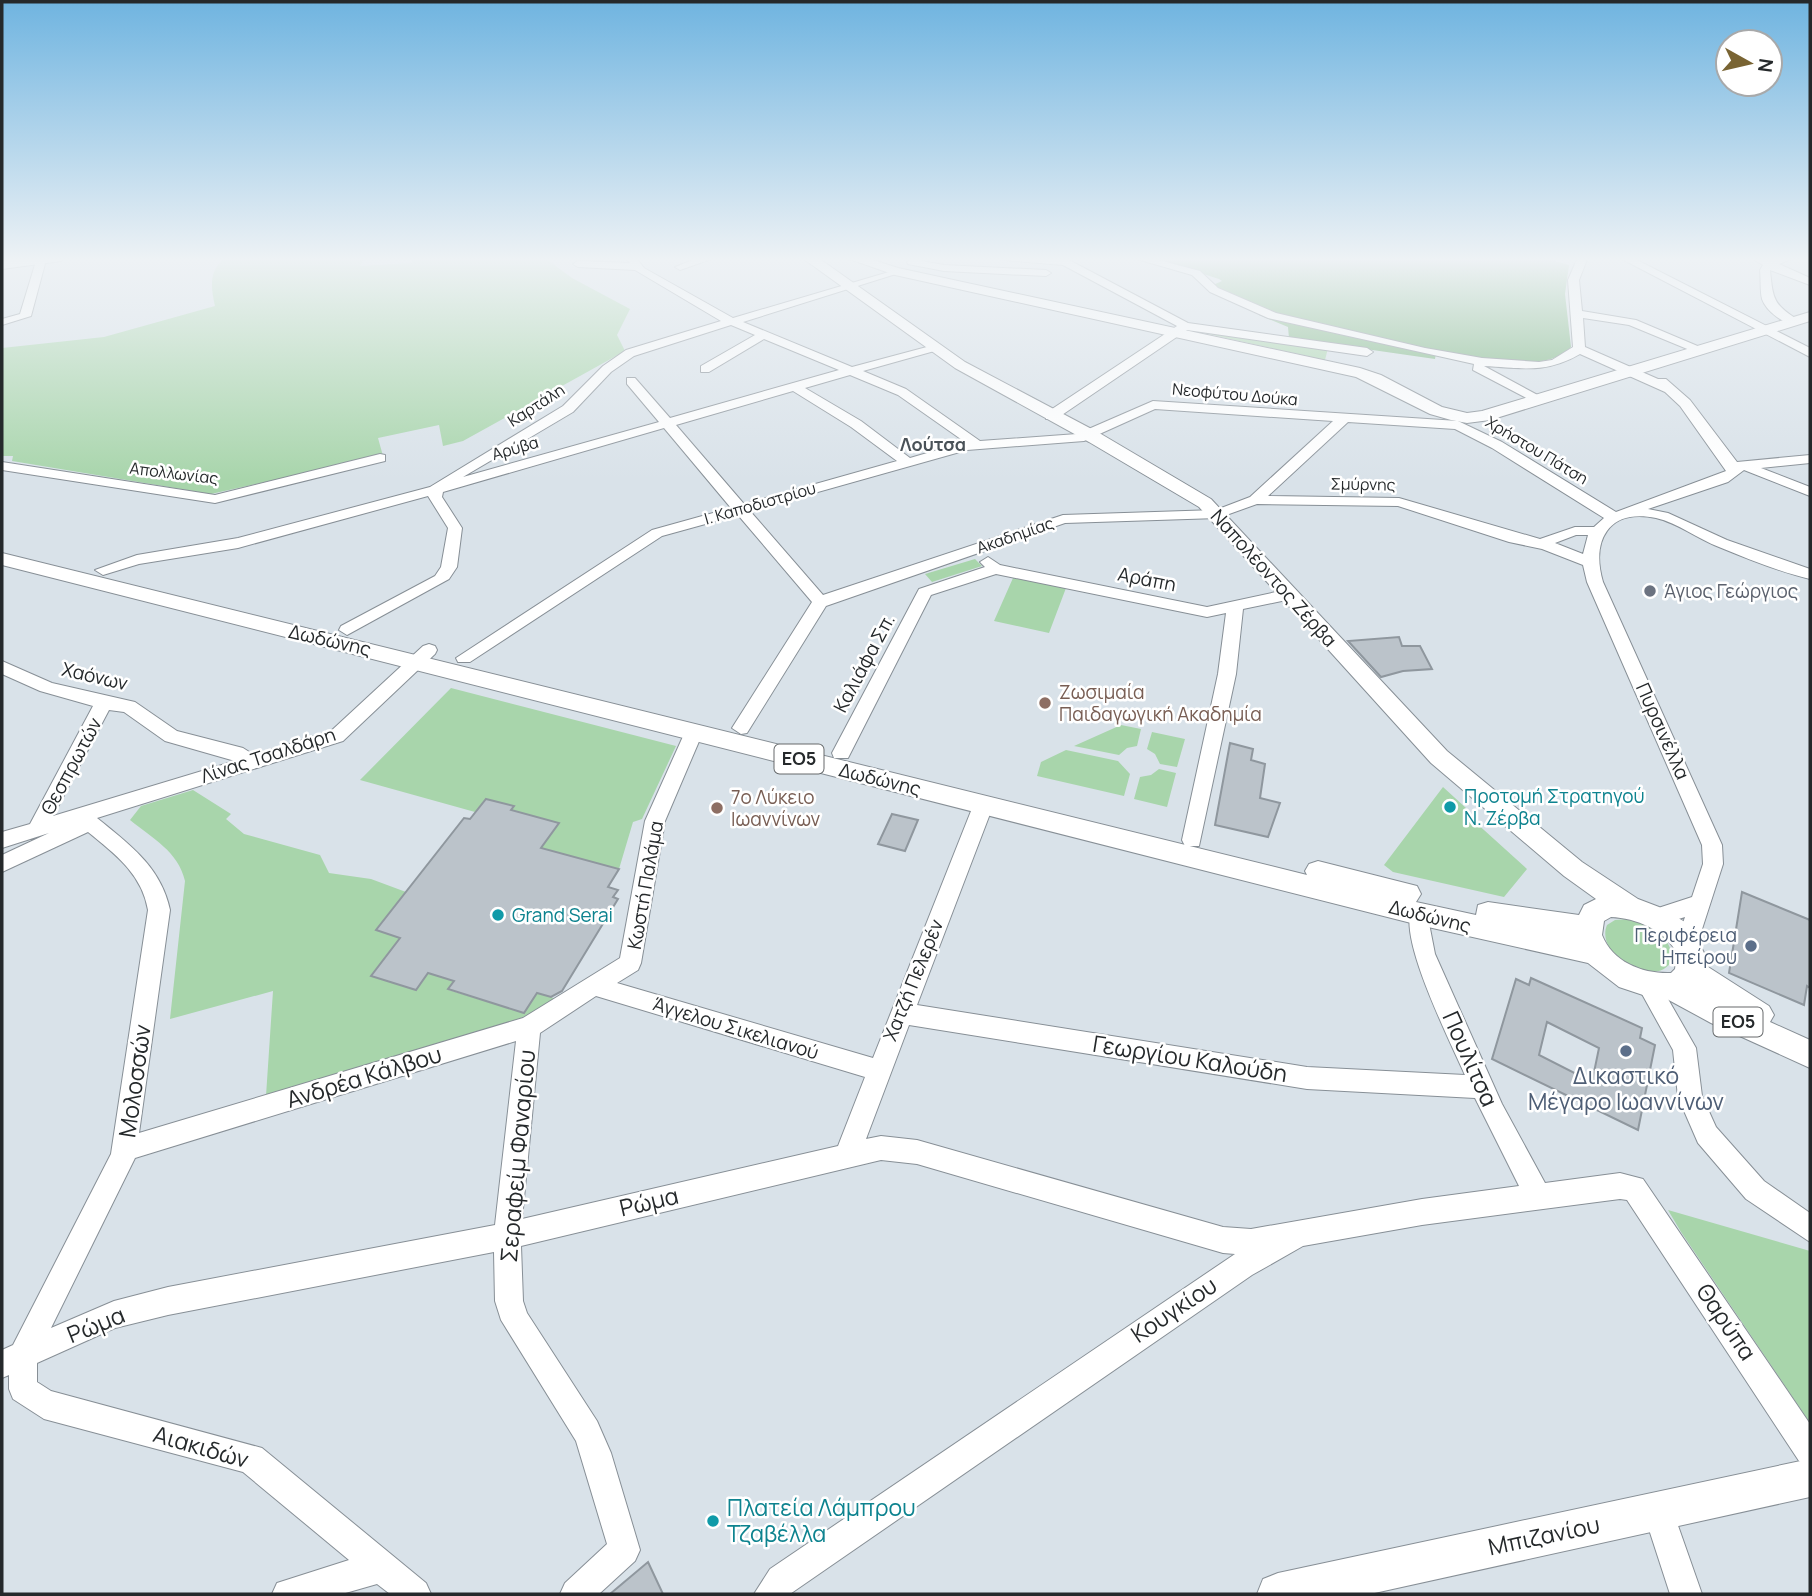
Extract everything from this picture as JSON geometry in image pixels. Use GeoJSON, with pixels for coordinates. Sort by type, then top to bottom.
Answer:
{"type":"FeatureCollection","features":[{"type":"Feature","properties":{"kind":"main road","name":"Ναπολέοντος Ζέρβα"},"geometry":{"type":"LineString","coordinates":[[912,331],[1016,398],[1088,434],[1198,498],[1218,514],[1439,757],[1565,863],[1628,907]]}},
{"type":"Feature","properties":{"kind":"main road"},"geometry":{"type":"LineString","coordinates":[[1189,331],[1371,377],[1446,419],[1470,418],[1765,331]]}},
{"type":"Feature","properties":{"kind":"main road","name":"Δωδώνης"},"geometry":{"type":"LineString","coordinates":[[2,547],[347,630],[423,655],[694,732],[1419,914],[1592,940]]}},
{"type":"Feature","properties":{"kind":"main road","name":"Δωδώνης"},"geometry":{"type":"LineString","coordinates":[[2,559],[423,655],[464,658],[1592,940],[1615,970],[1673,972]]}},
{"type":"Feature","properties":{"kind":"main road"},"geometry":{"type":"LineString","coordinates":[[1592,940],[1590,918],[1601,909],[1628,907]]}},
{"type":"Feature","properties":{"kind":"main road","name":"ΕΟ5"},"geometry":{"type":"LineString","coordinates":[[1628,907],[1656,917],[1674,931],[1673,972]]}},
{"type":"Feature","properties":{"kind":"main road","name":"ΕΟ5"},"geometry":{"type":"LineString","coordinates":[[1673,972],[1810,1038]]}},
{"type":"Feature","properties":{"kind":"main road","name":"ΕΟ5"},"geometry":{"type":"LineString","coordinates":[[1673,972],[1721,1014],[1810,1054]]}},
{"type":"Feature","properties":{"kind":"main road","name":"Μπιζανίου"},"geometry":{"type":"LineString","coordinates":[[1278,1594],[1810,1478]]}},
{"type":"Feature","properties":{"kind":"street","name":"Καρτάλη"},"geometry":{"type":"LineString","coordinates":[[435,489],[568,409],[601,374],[626,355],[699,331]]}},
{"type":"Feature","properties":{"kind":"street"},"geometry":{"type":"LineString","coordinates":[[755,331],[906,394],[976,444]]}},
{"type":"Feature","properties":{"kind":"street"},"geometry":{"type":"LineString","coordinates":[[1051,416],[1175,331]]}},
{"type":"Feature","properties":{"kind":"street"},"geometry":{"type":"LineString","coordinates":[[1198,331],[1483,368],[1539,399]]}},
{"type":"Feature","properties":{"kind":"street"},"geometry":{"type":"LineString","coordinates":[[1335,331],[1440,355],[1539,366],[1556,363],[1579,349]]}},
{"type":"Feature","properties":{"kind":"street"},"geometry":{"type":"LineString","coordinates":[[1578,331],[1579,349]]}},
{"type":"Feature","properties":{"kind":"street"},"geometry":{"type":"LineString","coordinates":[[1655,331],[1701,350]]}},
{"type":"Feature","properties":{"kind":"street"},"geometry":{"type":"LineString","coordinates":[[1773,331],[1810,353]]}},
{"type":"Feature","properties":{"kind":"street"},"geometry":{"type":"LineString","coordinates":[[705,369],[763,335]]}},
{"type":"Feature","properties":{"kind":"street","name":"Αρύβα"},"geometry":{"type":"LineString","coordinates":[[103,570],[137,560],[238,543],[934,347]]}},
{"type":"Feature","properties":{"kind":"street"},"geometry":{"type":"LineString","coordinates":[[1579,349],[1672,390]]}},
{"type":"Feature","properties":{"kind":"street"},"geometry":{"type":"LineString","coordinates":[[1645,366],[1672,390],[1739,468],[1810,492]]}},
{"type":"Feature","properties":{"kind":"street"},"geometry":{"type":"LineString","coordinates":[[631,381],[820,602],[741,728]]}},
{"type":"Feature","properties":{"kind":"street"},"geometry":{"type":"LineString","coordinates":[[796,388],[856,424],[907,462]]}},
{"type":"Feature","properties":{"kind":"street","name":"Νεοφύτου Δούκα"},"geometry":{"type":"LineString","coordinates":[[1088,434],[1153,405],[1343,419],[1446,419]]}},
{"type":"Feature","properties":{"kind":"street"},"geometry":{"type":"LineString","coordinates":[[1470,418],[1474,429],[1496,445]]}},
{"type":"Feature","properties":{"kind":"street"},"geometry":{"type":"LineString","coordinates":[[1218,514],[1255,500],[1343,419]]}},
{"type":"Feature","properties":{"kind":"street","name":"Χρήστου Πάτση"},"geometry":{"type":"LineString","coordinates":[[1446,419],[1619,516]]}},
{"type":"Feature","properties":{"kind":"street","name":"Ι. Καποδιστρίου"},"geometry":{"type":"LineString","coordinates":[[464,658],[648,537],[740,508],[976,444],[1072,439],[1088,434]]}},
{"type":"Feature","properties":{"kind":"street","name":"Απολλωνίας"},"geometry":{"type":"LineString","coordinates":[[2,466],[215,499],[380,458]]}},
{"type":"Feature","properties":{"kind":"street"},"geometry":{"type":"LineString","coordinates":[[1546,545],[1548,539],[1553,536],[1597,531],[1619,516],[1719,480],[1739,468],[1810,459]]}},
{"type":"Feature","properties":{"kind":"street"},"geometry":{"type":"LineString","coordinates":[[347,630],[428,588],[447,572],[455,528],[436,499],[435,489]]}},
{"type":"Feature","properties":{"kind":"street","name":"Σμύρνης"},"geometry":{"type":"LineString","coordinates":[[1255,500],[1405,503],[1514,539],[1546,545],[1589,562]]}},
{"type":"Feature","properties":{"kind":"street","name":"Ακαδημίας"},"geometry":{"type":"LineString","coordinates":[[820,602],[1068,518],[1218,514]]}},
{"type":"Feature","properties":{"kind":"street"},"geometry":{"type":"LineString","coordinates":[[1619,516],[1664,516],[1714,540],[1810,574]]}},
{"type":"Feature","properties":{"kind":"street"},"geometry":{"type":"LineString","coordinates":[[1589,562],[1591,543],[1597,531]]}},
{"type":"Feature","properties":{"kind":"street"},"geometry":{"type":"LineString","coordinates":[[906,571],[925,592],[995,569],[976,548]]}},
{"type":"Feature","properties":{"kind":"street","name":"Πυρσινέλλα"},"geometry":{"type":"LineString","coordinates":[[1589,562],[1713,845],[1713,864],[1673,972]]}},
{"type":"Feature","properties":{"kind":"street","name":"Αράπη"},"geometry":{"type":"LineString","coordinates":[[995,569],[1200,611],[1235,608],[1290,594]]}},
{"type":"Feature","properties":{"kind":"street","name":"Καλιάφα Σπ."},"geometry":{"type":"LineString","coordinates":[[841,753],[925,592]]}},
{"type":"Feature","properties":{"kind":"street"},"geometry":{"type":"LineString","coordinates":[[1192,840],[1227,674],[1235,608]]}},
{"type":"Feature","properties":{"kind":"street","name":"Λίνας Τσαλδάρη"},"geometry":{"type":"LineString","coordinates":[[85,819],[340,734],[423,655]]}},
{"type":"Feature","properties":{"kind":"street","name":"Χαόνων"},"geometry":{"type":"LineString","coordinates":[[2,667],[46,687],[104,703],[130,706],[172,736],[236,753],[252,762]]}},
{"type":"Feature","properties":{"kind":"street","name":"Θεσπρωτών"},"geometry":{"type":"LineString","coordinates":[[37,829],[104,703]]}},
{"type":"Feature","properties":{"kind":"street","name":"Κωστή Παλάμα"},"geometry":{"type":"LineString","coordinates":[[595,986],[632,958],[655,821],[694,732]]}},
{"type":"Feature","properties":{"kind":"street","name":"Χατζή Πελερέν"},"geometry":{"type":"LineString","coordinates":[[847,1155],[900,1013],[983,806]]}},
{"type":"Feature","properties":{"kind":"street"},"geometry":{"type":"LineString","coordinates":[[2,840],[85,819]]}},
{"type":"Feature","properties":{"kind":"street"},"geometry":{"type":"LineString","coordinates":[[2,864],[85,819]]}},
{"type":"Feature","properties":{"kind":"street","name":"Μολοσσών"},"geometry":{"type":"LineString","coordinates":[[12,1360],[125,1149],[158,901],[153,883],[146,874],[85,819]]}},
{"type":"Feature","properties":{"kind":"street"},"geometry":{"type":"LineString","coordinates":[[1656,917],[1701,902]]}},
{"type":"Feature","properties":{"kind":"street","name":"Πουλίτσα"},"geometry":{"type":"LineString","coordinates":[[1419,914],[1419,937],[1424,954],[1482,1087],[1539,1197]]}},
{"type":"Feature","properties":{"kind":"street"},"geometry":{"type":"LineString","coordinates":[[1673,972],[1690,1097],[1707,1135],[1755,1190],[1810,1229]]}},
{"type":"Feature","properties":{"kind":"street","name":"Ανδρέα Κάλβου"},"geometry":{"type":"LineString","coordinates":[[125,1149],[529,1027],[595,986]]}},
{"type":"Feature","properties":{"kind":"street","name":"Άγγελου Σικελιανού"},"geometry":{"type":"LineString","coordinates":[[595,986],[878,1070]]}},
{"type":"Feature","properties":{"kind":"street","name":"Γεωργίου Καλούδη"},"geometry":{"type":"LineString","coordinates":[[900,1013],[1307,1078],[1482,1087]]}},
{"type":"Feature","properties":{"kind":"street","name":"Σεραφείμ Φαναρίου"},"geometry":{"type":"LineString","coordinates":[[529,1027],[508,1236],[510,1309],[587,1431],[624,1550],[576,1594]]}},
{"type":"Feature","properties":{"kind":"street","name":"Ρώμα"},"geometry":{"type":"LineString","coordinates":[[12,1360],[114,1315],[168,1301],[508,1236],[847,1155],[890,1148],[917,1152],[1229,1241],[1251,1241],[1299,1233]]}},
{"type":"Feature","properties":{"kind":"street","name":"Κουγκίου"},"geometry":{"type":"LineString","coordinates":[[770,1594],[781,1580],[1181,1304],[1299,1233],[1625,1185],[1634,1188],[1641,1195]]}},
{"type":"Feature","properties":{"kind":"street","name":"Θαρύπα"},"geometry":{"type":"LineString","coordinates":[[1641,1195],[1810,1450]]}},
{"type":"Feature","properties":{"kind":"street","name":"Αιακιδών"},"geometry":{"type":"LineString","coordinates":[[12,1360],[23,1389],[36,1401],[251,1459],[415,1594]]}},
{"type":"Feature","properties":{"kind":"street"},"geometry":{"type":"LineString","coordinates":[[1658,1511],[1686,1594]]}},
{"type":"Feature","properties":{"kind":"street"},"geometry":{"type":"LineString","coordinates":[[288,1594],[380,1567]]}},
{"type":"Feature","properties":{"kind":"green space"},"geometry":{"type":"Polygon","coordinates":[[[124,331],[619,331],[617,335],[625,351],[463,441],[443,446],[439,425],[378,438],[383,456],[211,494],[12,461],[13,456],[2,456],[2,348],[104,337],[124,331]]]}},
{"type":"Feature","properties":{"kind":"green space"},"geometry":{"type":"Polygon","coordinates":[[[1210,331],[1328,348],[1325,360],[1199,332],[1210,331]]]}},
{"type":"Feature","properties":{"kind":"green space"},"geometry":{"type":"Polygon","coordinates":[[[1288,331],[1569,331],[1571,347],[1559,356],[1526,363],[1488,361],[1436,353],[1435,359],[1289,338],[1288,331]]]}},
{"type":"Feature","properties":{"kind":"green space"},"geometry":{"type":"Polygon","coordinates":[[[975,559],[982,566],[932,582],[925,574],[975,559]]]}},
{"type":"Feature","properties":{"kind":"green space"},"geometry":{"type":"Polygon","coordinates":[[[1013,578],[1066,588],[1049,633],[994,621],[1013,578]]]}},
{"type":"Feature","properties":{"kind":"green space"},"geometry":{"type":"Polygon","coordinates":[[[451,688],[676,746],[642,819],[633,822],[619,869],[541,848],[558,823],[511,810],[514,806],[486,799],[475,812],[360,780],[451,688]]]}},
{"type":"Feature","properties":{"kind":"green space"},"geometry":{"type":"Polygon","coordinates":[[[1121,725],[1141,729],[1137,746],[1127,748],[1119,755],[1074,746],[1121,725]]]}},
{"type":"Feature","properties":{"kind":"green space"},"geometry":{"type":"Polygon","coordinates":[[[1152,732],[1185,739],[1177,767],[1160,764],[1155,754],[1147,749],[1152,732]]]}},
{"type":"Feature","properties":{"kind":"green space"},"geometry":{"type":"Polygon","coordinates":[[[1066,750],[1118,761],[1130,774],[1124,796],[1037,776],[1041,762],[1066,750]]]}},
{"type":"Feature","properties":{"kind":"green space"},"geometry":{"type":"Polygon","coordinates":[[[1159,769],[1176,773],[1167,807],[1134,799],[1140,777],[1151,775],[1159,769]]]}},
{"type":"Feature","properties":{"kind":"green space"},"geometry":{"type":"Polygon","coordinates":[[[1443,787],[1466,808],[1463,811],[1527,869],[1504,897],[1393,872],[1384,865],[1443,787]]]}},
{"type":"Feature","properties":{"kind":"green space"},"geometry":{"type":"Polygon","coordinates":[[[193,790],[231,814],[226,819],[244,834],[320,855],[329,873],[371,879],[406,892],[376,930],[400,938],[372,976],[428,973],[454,981],[449,990],[524,1013],[537,993],[557,999],[540,1010],[482,1034],[266,1096],[273,991],[170,1019],[185,881],[177,861],[171,854],[130,820],[141,806],[193,790]]]}},
{"type":"Feature","properties":{"kind":"green space"},"geometry":{"type":"Polygon","coordinates":[[[1628,919],[1644,924],[1664,937],[1672,960],[1664,969],[1654,972],[1641,971],[1618,958],[1610,948],[1605,937],[1607,925],[1615,920],[1628,919]]]}},
{"type":"Feature","properties":{"kind":"green space"},"geometry":{"type":"Polygon","coordinates":[[[1668,1210],[1810,1251],[1810,1423],[1681,1232],[1668,1210]]]}},
{"type":"Feature","properties":{"kind":"building"},"geometry":{"type":"Polygon","coordinates":[[[1399,637],[1402,646],[1420,646],[1432,669],[1403,671],[1381,677],[1348,641],[1399,637]]]}},
{"type":"Feature","properties":{"kind":"building"},"geometry":{"type":"Polygon","coordinates":[[[1230,743],[1253,749],[1251,760],[1265,764],[1260,798],[1280,803],[1268,837],[1215,825],[1230,743]]]}},
{"type":"Feature","properties":{"kind":"building","name":"Grand Serai"},"geometry":{"type":"Polygon","coordinates":[[[486,799],[514,806],[511,810],[559,823],[541,848],[619,869],[608,887],[618,890],[613,897],[618,899],[562,991],[551,997],[537,993],[524,1013],[448,989],[454,981],[428,973],[416,990],[371,976],[400,938],[376,930],[464,818],[470,819],[486,799]]]}},
{"type":"Feature","properties":{"kind":"building"},"geometry":{"type":"Polygon","coordinates":[[[892,814],[918,820],[905,851],[878,844],[892,814]]]}},
{"type":"Feature","properties":{"kind":"building","name":"Περιφέρεια Ηπείρου"},"geometry":{"type":"Polygon","coordinates":[[[1742,892],[1810,920],[1810,988],[1807,986],[1804,1005],[1729,973],[1742,892]]]}},
{"type":"Feature","properties":{"kind":"building","name":"Δικαστικό Μέγαρο Ιωαννίνων"},"geometry":{"type":"Polygon","coordinates":[[[1531,978],[1642,1028],[1640,1038],[1655,1045],[1638,1130],[1492,1059],[1516,979],[1529,985],[1531,978]],[[1547,1022],[1539,1055],[1592,1082],[1599,1048],[1547,1022]]]}},
{"type":"Feature","properties":{"kind":"building"},"geometry":{"type":"Polygon","coordinates":[[[648,1562],[663,1594],[610,1594],[648,1562]]]}},
{"type":"Feature","properties":{"kind":"place","name":"Άγιος Γεώργιος"},"geometry":{"type":"Point","coordinates":[1650,591]}},
{"type":"Feature","properties":{"kind":"place","name":"Ζωσιμαία Παιδαγωγική Ακαδημία"},"geometry":{"type":"Point","coordinates":[1045,703]}},
{"type":"Feature","properties":{"kind":"place","name":"Προτομή Στρατηγού Ν. Ζέρβα"},"geometry":{"type":"Point","coordinates":[1450,807]}},
{"type":"Feature","properties":{"kind":"place","name":"7ο Λύκειο Ιωαννίνων"},"geometry":{"type":"Point","coordinates":[717,808]}},
{"type":"Feature","properties":{"kind":"place","name":"Grand Serai"},"geometry":{"type":"Point","coordinates":[498,915]}},
{"type":"Feature","properties":{"kind":"place","name":"Περιφέρεια Ηπείρου"},"geometry":{"type":"Point","coordinates":[1751,946]}},
{"type":"Feature","properties":{"kind":"place","name":"Δικαστικό Μέγαρο Ιωαννίνων"},"geometry":{"type":"Point","coordinates":[1626,1051]}},
{"type":"Feature","properties":{"kind":"place","name":"Πλατεία Λάμπρου Τζαβέλλα"},"geometry":{"type":"Point","coordinates":[713,1521]}},
{"type":"Feature","properties":{"kind":"district","name":"Λούτσα"},"geometry":{"type":"Point","coordinates":[933,445]}}]}
